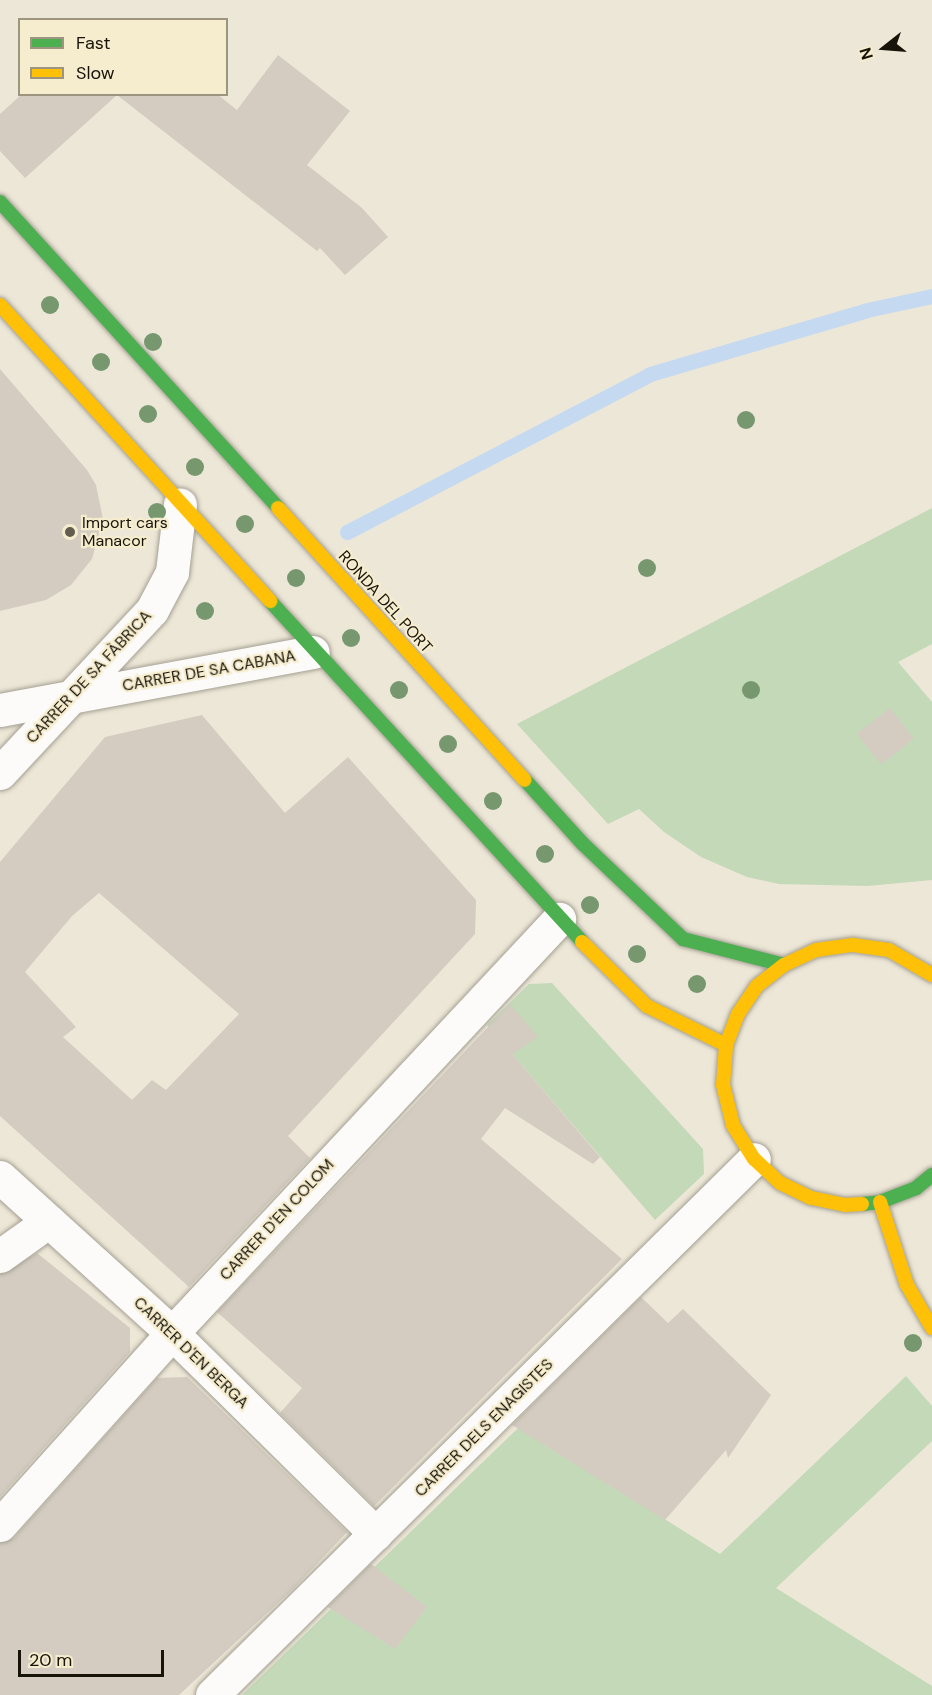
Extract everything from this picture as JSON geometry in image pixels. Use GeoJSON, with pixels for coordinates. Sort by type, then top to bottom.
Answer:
{"type":"FeatureCollection","features":[{"type":"Feature","properties":{"kind":"main road","name":"RONDA DEL PORT"},"geometry":{"type":"LineString","coordinates":[[0,202],[583,844],[683,939],[784,965]]}},
{"type":"Feature","properties":{"kind":"main road"},"geometry":{"type":"LineString","coordinates":[[0,305],[313,652],[559,919],[647,1006],[726,1045]]}},
{"type":"Feature","properties":{"kind":"main road"},"geometry":{"type":"LineString","coordinates":[[932,975],[889,950],[853,945],[816,950],[784,965],[751,995],[738,1014],[726,1045],[723,1085],[733,1125],[754,1159],[780,1183],[811,1198],[845,1205],[880,1202],[916,1188],[932,1175]]}},
{"type":"Feature","properties":{"kind":"main road"},"geometry":{"type":"LineString","coordinates":[[880,1202],[907,1285],[932,1328]]}},
{"type":"Feature","properties":{"kind":"street","name":"CARRER DE SA FÀBRICA"},"geometry":{"type":"LineString","coordinates":[[0,773],[152,610],[172,572],[180,504]]}},
{"type":"Feature","properties":{"kind":"street","name":"CARRER DE SA CABANA"},"geometry":{"type":"LineString","coordinates":[[0,710],[313,652]]}},
{"type":"Feature","properties":{"kind":"street","name":"CARRER D'EN COLOM"},"geometry":{"type":"LineString","coordinates":[[0,1525],[172,1333],[559,919]]}},
{"type":"Feature","properties":{"kind":"street","name":"CARRER DELS ENAGISTES"},"geometry":{"type":"LineString","coordinates":[[212,1695],[754,1159]]}},
{"type":"Feature","properties":{"kind":"street","name":"CARRER D'EN BERGA"},"geometry":{"type":"LineString","coordinates":[[0,1177],[172,1333],[376,1534]]}},
{"type":"Feature","properties":{"kind":"street"},"geometry":{"type":"LineString","coordinates":[[0,1256],[49,1221]]}},
{"type":"Feature","properties":{"kind":"green space"},"geometry":{"type":"Polygon","coordinates":[[[932,508],[932,644],[898,662],[932,702],[932,880],[867,886],[779,884],[747,877],[701,857],[664,832],[639,809],[608,824],[517,724],[932,508]]]}},
{"type":"Feature","properties":{"kind":"green space"},"geometry":{"type":"Polygon","coordinates":[[[552,983],[703,1149],[704,1174],[655,1220],[487,1025],[529,984],[552,983]]]}},
{"type":"Feature","properties":{"kind":"green space"},"geometry":{"type":"Polygon","coordinates":[[[906,1376],[932,1406],[932,1441],[776,1588],[932,1686],[932,1695],[242,1695],[519,1427],[720,1554],[906,1376]]]}},
{"type":"Feature","properties":{"kind":"building"},"geometry":{"type":"Polygon","coordinates":[[[278,55],[350,111],[307,165],[362,208],[388,237],[345,275],[320,248],[317,251],[118,96],[220,96],[237,110],[278,55]]]}},
{"type":"Feature","properties":{"kind":"building"},"geometry":{"type":"Polygon","coordinates":[[[20,96],[116,96],[25,178],[0,151],[0,114],[20,96]]]}},
{"type":"Feature","properties":{"kind":"building"},"geometry":{"type":"Polygon","coordinates":[[[0,369],[87,470],[96,485],[103,519],[92,559],[71,585],[46,600],[0,611],[0,369]]]}},
{"type":"Feature","properties":{"kind":"building"},"geometry":{"type":"Polygon","coordinates":[[[890,708],[914,739],[881,765],[857,734],[890,708]]]}},
{"type":"Feature","properties":{"kind":"building"},"geometry":{"type":"Polygon","coordinates":[[[202,715],[285,813],[348,757],[476,900],[475,934],[288,1136],[310,1158],[189,1287],[0,1116],[0,862],[105,737],[202,715]],[[99,893],[72,916],[25,972],[76,1027],[63,1037],[132,1100],[152,1080],[166,1090],[239,1014],[99,893]]]}},
{"type":"Feature","properties":{"kind":"building"},"geometry":{"type":"Polygon","coordinates":[[[510,1004],[538,1037],[512,1054],[600,1157],[593,1164],[505,1108],[481,1139],[622,1259],[374,1506],[280,1413],[302,1388],[217,1312],[510,1004]]]}},
{"type":"Feature","properties":{"kind":"building"},"geometry":{"type":"Polygon","coordinates":[[[37,1253],[130,1328],[130,1352],[0,1497],[0,1274],[37,1253]]]}},
{"type":"Feature","properties":{"kind":"building"},"geometry":{"type":"Polygon","coordinates":[[[641,1297],[668,1323],[683,1309],[771,1395],[728,1458],[726,1450],[665,1520],[512,1425],[641,1297]]]}},
{"type":"Feature","properties":{"kind":"building"},"geometry":{"type":"Polygon","coordinates":[[[187,1377],[347,1532],[294,1588],[179,1695],[0,1695],[0,1543],[14,1538],[157,1378],[187,1377]]]}},
{"type":"Feature","properties":{"kind":"building"},"geometry":{"type":"Polygon","coordinates":[[[371,1564],[427,1607],[395,1649],[328,1607],[371,1564]]]}},
{"type":"Feature","properties":{"kind":"waterway"},"geometry":{"type":"LineString","coordinates":[[347,532],[650,374],[867,310],[932,296]]}},
{"type":"Feature","properties":{"kind":"traffic: fast"},"geometry":{"type":"LineString","coordinates":[[0,202],[278,508]]}},
{"type":"Feature","properties":{"kind":"traffic: fast"},"geometry":{"type":"LineString","coordinates":[[270,601],[582,942]]}},
{"type":"Feature","properties":{"kind":"traffic: fast"},"geometry":{"type":"LineString","coordinates":[[525,780],[583,844],[683,939],[784,965]]}},
{"type":"Feature","properties":{"kind":"traffic: fast"},"geometry":{"type":"LineString","coordinates":[[862,1204],[880,1202],[916,1188],[932,1175]]}},
{"type":"Feature","properties":{"kind":"traffic: slow"},"geometry":{"type":"LineString","coordinates":[[0,305],[270,601]]}},
{"type":"Feature","properties":{"kind":"traffic: slow"},"geometry":{"type":"LineString","coordinates":[[278,508],[525,780]]}},
{"type":"Feature","properties":{"kind":"traffic: slow"},"geometry":{"type":"LineString","coordinates":[[582,942],[647,1006],[726,1045]]}},
{"type":"Feature","properties":{"kind":"traffic: slow"},"geometry":{"type":"LineString","coordinates":[[862,1204],[845,1205],[811,1198],[780,1183],[754,1159],[733,1125],[723,1085],[726,1045],[738,1014],[757,986],[784,965],[816,950],[853,945],[889,950],[932,975]]}},
{"type":"Feature","properties":{"kind":"traffic: slow"},"geometry":{"type":"LineString","coordinates":[[880,1202],[907,1285],[932,1328]]}},
{"type":"Feature","properties":{"kind":"place","name":"Import cars Manacor"},"geometry":{"type":"Point","coordinates":[70,532]}}]}
